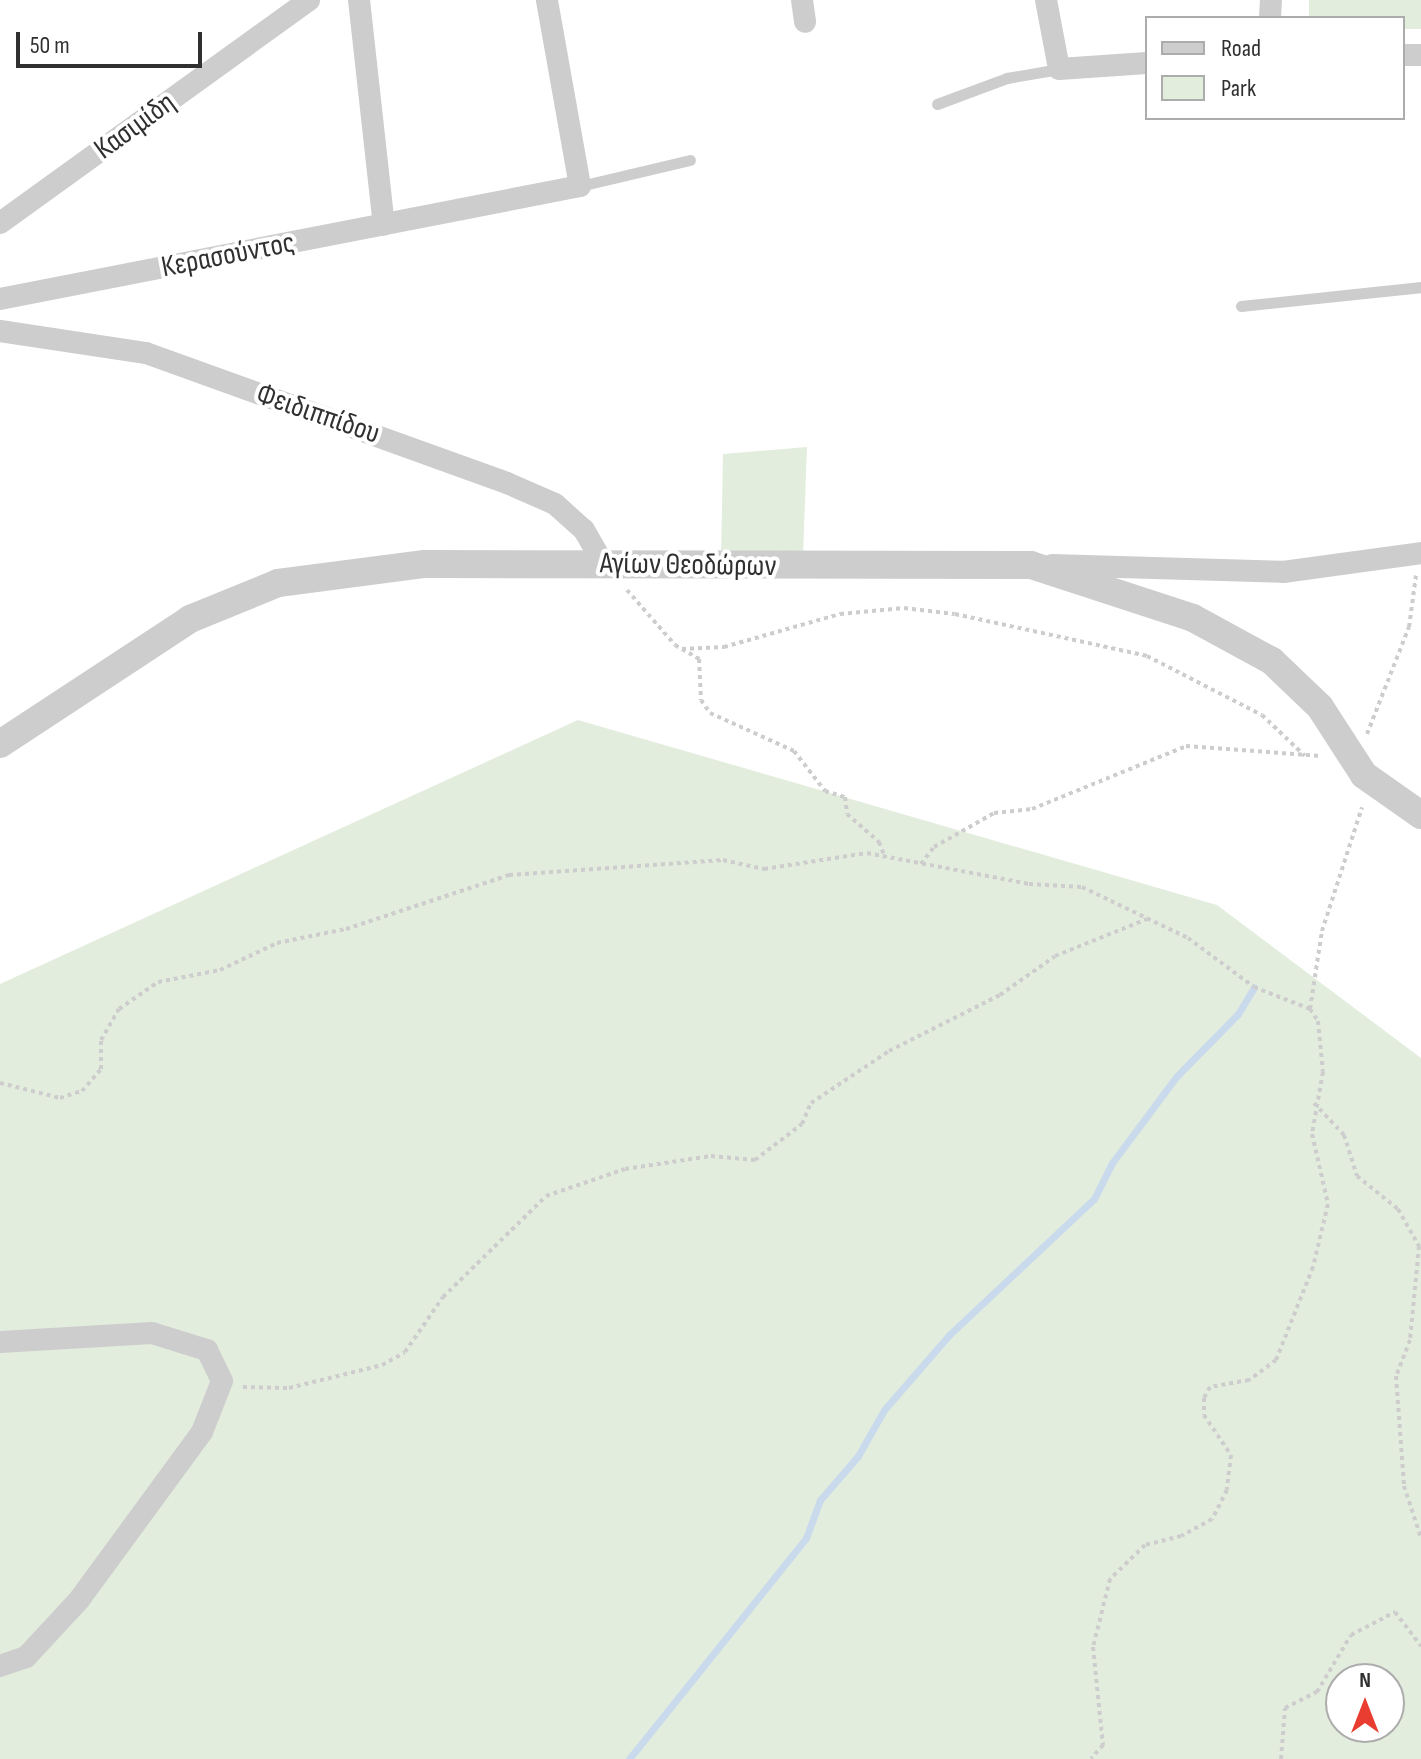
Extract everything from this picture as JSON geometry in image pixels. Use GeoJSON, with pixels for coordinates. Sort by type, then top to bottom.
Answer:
{"type":"FeatureCollection","features":[{"type":"Feature","properties":{"kind":"street","name":"Κασιμίδη"},"geometry":{"type":"LineString","coordinates":[[0,223],[309,0]]}},
{"type":"Feature","properties":{"kind":"street"},"geometry":{"type":"LineString","coordinates":[[359,0],[384,225]]}},
{"type":"Feature","properties":{"kind":"street"},"geometry":{"type":"LineString","coordinates":[[547,0],[580,186]]}},
{"type":"Feature","properties":{"kind":"street"},"geometry":{"type":"LineString","coordinates":[[1046,0],[1059,69],[1145,63]]}},
{"type":"Feature","properties":{"kind":"street","name":"Κερασούντος"},"geometry":{"type":"LineString","coordinates":[[0,299],[580,186]]}},
{"type":"Feature","properties":{"kind":"street","name":"Φειδιππίδου"},"geometry":{"type":"LineString","coordinates":[[0,331],[146,353],[492,477],[555,504],[584,530],[608,563]]}},
{"type":"Feature","properties":{"kind":"street","name":"Αγίων Θεοδώρων"},"geometry":{"type":"LineString","coordinates":[[0,744],[190,619],[278,583],[425,564],[1031,565],[1283,572],[1421,548]]}},
{"type":"Feature","properties":{"kind":"street"},"geometry":{"type":"LineString","coordinates":[[1031,565],[1193,618],[1272,661],[1320,707],[1372,781],[1421,815]]}},
{"type":"Feature","properties":{"kind":"street"},"geometry":{"type":"LineString","coordinates":[[0,1342],[152,1333],[207,1350],[222,1381],[202,1432],[79,1600],[26,1657],[0,1666]]}},
{"type":"Feature","properties":{"kind":"lane"},"geometry":{"type":"LineString","coordinates":[[937,104],[1007,78],[1059,69]]}},
{"type":"Feature","properties":{"kind":"lane"},"geometry":{"type":"LineString","coordinates":[[580,186],[690,160]]}},
{"type":"Feature","properties":{"kind":"lane"},"geometry":{"type":"LineString","coordinates":[[1241,306],[1421,287]]}},
{"type":"Feature","properties":{"kind":"path"},"geometry":{"type":"LineString","coordinates":[[921,864],[934,847],[994,813],[1032,809],[1186,746],[1255,748],[1308,758],[1348,751],[1367,734],[1387,692],[1409,627],[1421,548]]}},
{"type":"Feature","properties":{"kind":"path"},"geometry":{"type":"LineString","coordinates":[[608,563],[632,599],[682,649],[699,659],[701,700],[710,713],[794,751],[825,791],[845,797],[847,814],[879,842],[885,858]]}},
{"type":"Feature","properties":{"kind":"path"},"geometry":{"type":"LineString","coordinates":[[682,649],[724,647],[840,614],[904,608],[955,614],[1147,656],[1165,671],[1204,683],[1262,715],[1308,758]]}},
{"type":"Feature","properties":{"kind":"path"},"geometry":{"type":"LineString","coordinates":[[1310,1009],[1322,931],[1372,781]]}},
{"type":"Feature","properties":{"kind":"path"},"geometry":{"type":"LineString","coordinates":[[0,1083],[60,1098],[82,1091],[101,1069],[101,1040],[111,1018],[149,987],[220,970],[277,943],[346,929],[509,875],[723,860],[764,869],[867,853],[921,864],[1082,887],[1201,946],[1254,987],[1310,1009],[1318,1021],[1323,1064],[1314,1103],[1312,1134],[1328,1204],[1313,1267],[1276,1360],[1249,1380],[1210,1387],[1204,1398],[1204,1415],[1231,1455],[1227,1490],[1212,1519],[1181,1536],[1145,1545],[1110,1579],[1093,1647],[1103,1745],[1091,1759]]}},
{"type":"Feature","properties":{"kind":"path"},"geometry":{"type":"LineString","coordinates":[[222,1381],[289,1388],[382,1365],[405,1352],[443,1297],[546,1196],[625,1169],[711,1156],[755,1160],[802,1124],[811,1103],[889,1051],[1000,995],[1055,956],[1149,919]]}},
{"type":"Feature","properties":{"kind":"path"},"geometry":{"type":"LineString","coordinates":[[1314,1103],[1344,1135],[1357,1176],[1398,1209],[1419,1246],[1410,1340],[1396,1376],[1404,1486],[1421,1538]]}},
{"type":"Feature","properties":{"kind":"path"},"geometry":{"type":"LineString","coordinates":[[1281,1759],[1285,1708],[1317,1692],[1351,1635],[1395,1612],[1421,1646]]}},
{"type":"Feature","properties":{"kind":"green space"},"geometry":{"type":"Polygon","coordinates":[[[1309,0],[1421,0],[1421,29],[1405,29],[1405,16],[1309,16],[1309,0]]]}},
{"type":"Feature","properties":{"kind":"green space"},"geometry":{"type":"Polygon","coordinates":[[[807,447],[803,555],[721,559],[723,454],[807,447]]]}},
{"type":"Feature","properties":{"kind":"green space"},"geometry":{"type":"Polygon","coordinates":[[[578,720],[1217,905],[1421,1058],[1421,1759],[0,1759],[0,984],[578,720]]]}},
{"type":"Feature","properties":{"kind":"waterway"},"geometry":{"type":"LineString","coordinates":[[629,1759],[806,1538],[820,1500],[858,1456],[884,1410],[949,1335],[1094,1199],[1112,1163],[1176,1077],[1238,1014],[1254,987]]}}]}
